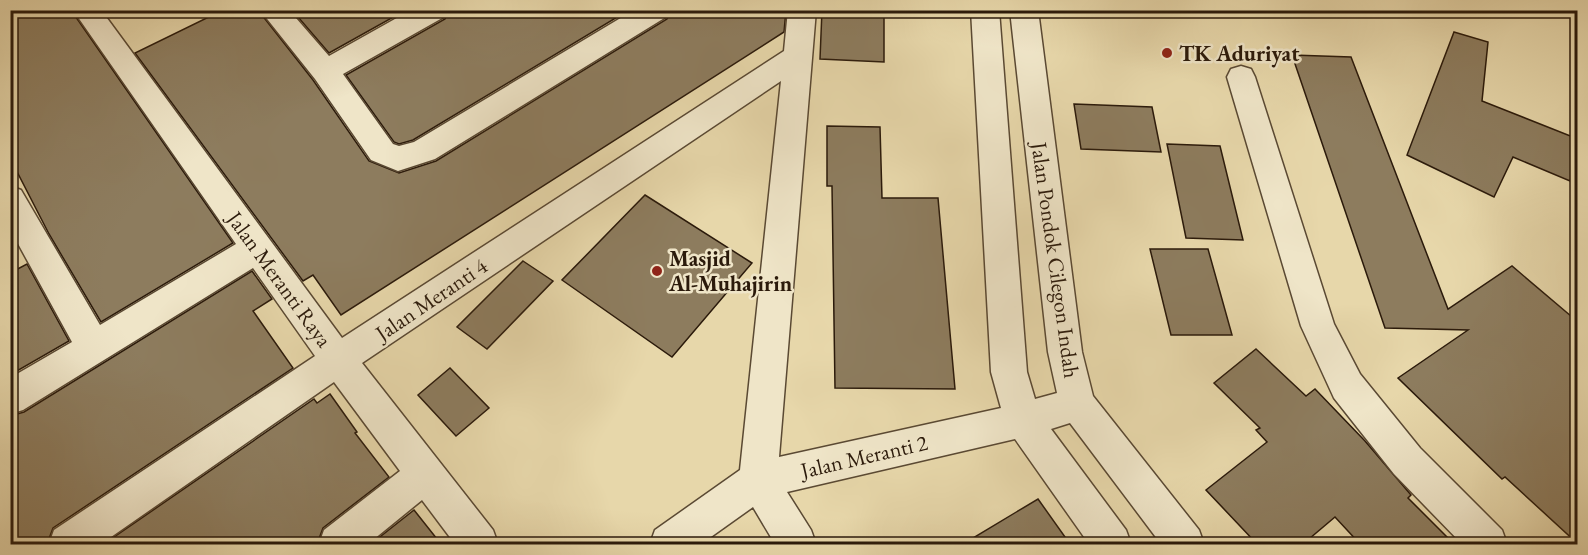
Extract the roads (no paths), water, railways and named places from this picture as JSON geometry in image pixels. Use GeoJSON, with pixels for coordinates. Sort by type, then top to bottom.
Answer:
{"type":"FeatureCollection","features":[{"type":"Feature","properties":{"kind":"street","name":"Jalan Meranti Raya"},"geometry":{"type":"LineString","coordinates":[[86,10],[338,360],[479,544]]}},
{"type":"Feature","properties":{"kind":"street"},"geometry":{"type":"LineString","coordinates":[[273,10],[325,71],[382,152],[398,159],[424,151],[656,10]]}},
{"type":"Feature","properties":{"kind":"street"},"geometry":{"type":"LineString","coordinates":[[325,71],[434,10]]}},
{"type":"Feature","properties":{"kind":"street"},"geometry":{"type":"LineString","coordinates":[[797,544],[758,480],[802,10]]}},
{"type":"Feature","properties":{"kind":"street","name":"Jalan Pondok Cilegon Indah"},"geometry":{"type":"LineString","coordinates":[[985,10],[1009,372],[1023,420],[1112,544]]}},
{"type":"Feature","properties":{"kind":"street","name":"Jalan Pondok Cilegon Indah"},"geometry":{"type":"LineString","coordinates":[[1024,10],[1065,352],[1077,404],[1185,544]]}},
{"type":"Feature","properties":{"kind":"street","name":"Jalan Meranti 4"},"geometry":{"type":"LineString","coordinates":[[68,544],[338,360],[796,57]]}},
{"type":"Feature","properties":{"kind":"street"},"geometry":{"type":"LineString","coordinates":[[1241,77],[1318,326],[1347,386],[1407,461],[1488,544]]}},
{"type":"Feature","properties":{"kind":"street"},"geometry":{"type":"LineString","coordinates":[[10,199],[22,244],[93,346]]}},
{"type":"Feature","properties":{"kind":"street"},"geometry":{"type":"LineString","coordinates":[[10,398],[258,248]]}},
{"type":"Feature","properties":{"kind":"street","name":"Jalan Meranti 2"},"geometry":{"type":"LineString","coordinates":[[669,544],[758,480],[1023,420],[1077,404]]}},
{"type":"Feature","properties":{"kind":"street"},"geometry":{"type":"LineString","coordinates":[[338,544],[424,475]]}},
{"type":"Feature","properties":{"kind":"place","name":"TK Aduriyat"},"geometry":{"type":"Point","coordinates":[1167,53]}},
{"type":"Feature","properties":{"kind":"place","name":"Masjid Al-Muhajirin"},"geometry":{"type":"Point","coordinates":[657,271]}}]}
